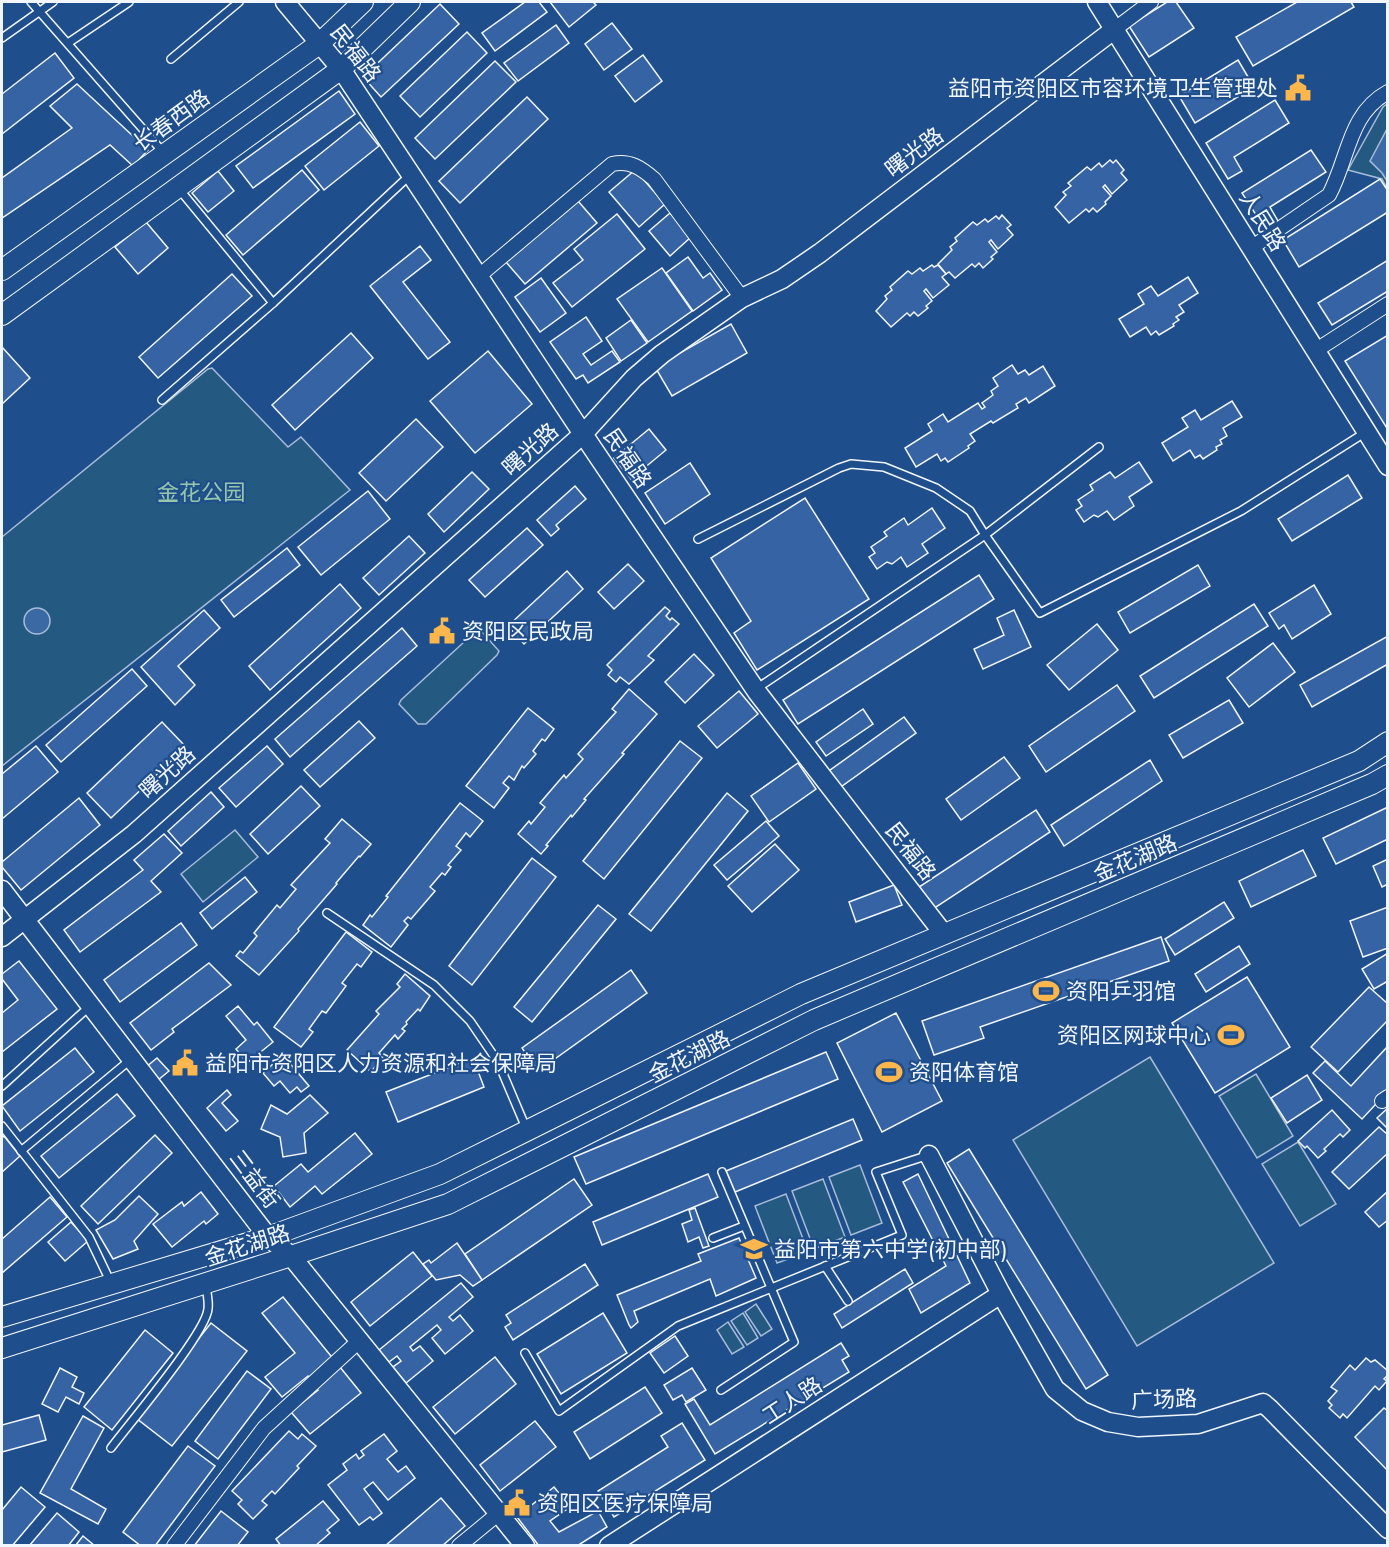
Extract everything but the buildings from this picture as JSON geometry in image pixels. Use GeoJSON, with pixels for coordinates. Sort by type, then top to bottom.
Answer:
{"type":"FeatureCollection","features":[{"type":"Feature","properties":{"kind":"main road","name":"长春西路"},"geometry":{"type":"LineString","coordinates":[[2,270],[319,44],[363,2]]}},
{"type":"Feature","properties":{"kind":"main road"},"geometry":{"type":"LineString","coordinates":[[2,315],[341,69],[410,2]]}},
{"type":"Feature","properties":{"kind":"main road"},"geometry":{"type":"LineString","coordinates":[[2,1317],[268,1237],[440,1174],[801,994],[1359,761],[1388,742]]}},
{"type":"Feature","properties":{"kind":"main road","name":"金花湖路"},"geometry":{"type":"LineString","coordinates":[[2,1348],[448,1204],[814,1020],[1372,784],[1388,775]]}},
{"type":"Feature","properties":{"kind":"street","name":"民福路"},"geometry":{"type":"LineString","coordinates":[[285,2],[341,69],[583,434],[756,689],[943,933]]}},
{"type":"Feature","properties":{"kind":"street","name":"人民路"},"geometry":{"type":"LineString","coordinates":[[1097,2],[1388,466]]}},
{"type":"Feature","properties":{"kind":"street"},"geometry":{"type":"LineString","coordinates":[[1115,29],[1151,2]]}},
{"type":"Feature","properties":{"kind":"street","name":"曙光路"},"geometry":{"type":"LineString","coordinates":[[2,937],[134,834],[583,434],[641,372],[691,332],[742,298],[782,279],[820,253],[1115,29]]}},
{"type":"Feature","properties":{"kind":"street"},"geometry":{"type":"LineString","coordinates":[[1251,248],[1329,195],[1361,114],[1376,99],[1388,92]]}},
{"type":"Feature","properties":{"kind":"street"},"geometry":{"type":"LineString","coordinates":[[479,276],[612,164],[624,162],[643,169],[654,179],[742,298]]}},
{"type":"Feature","properties":{"kind":"street"},"geometry":{"type":"LineString","coordinates":[[1315,351],[1388,304]]}},
{"type":"Feature","properties":{"kind":"street","name":"三益街"},"geometry":{"type":"LineString","coordinates":[[2,890],[268,1237],[291,1256],[525,1545]]}},
{"type":"Feature","properties":{"kind":"street","name":"广场路"},"geometry":{"type":"LineString","coordinates":[[929,1155],[1001,1294],[1055,1389],[1082,1411],[1108,1422],[1138,1427],[1198,1424],[1263,1403],[1388,1529]]}},
{"type":"Feature","properties":{"kind":"street","name":"工人路"},"geometry":{"type":"LineString","coordinates":[[609,1545],[1001,1294]]}},
{"type":"Feature","properties":{"kind":"street"},"geometry":{"type":"LineString","coordinates":[[174,1545],[264,1428],[359,1341]]}},
{"type":"Feature","properties":{"kind":"street"},"geometry":{"type":"LineString","coordinates":[[459,1545],[499,1513]]}},
{"type":"Feature","properties":{"kind":"lane"},"geometry":{"type":"LineString","coordinates":[[31,2],[165,154]]}},
{"type":"Feature","properties":{"kind":"lane"},"geometry":{"type":"LineString","coordinates":[[2,38],[53,2]]}},
{"type":"Feature","properties":{"kind":"lane"},"geometry":{"type":"LineString","coordinates":[[68,43],[129,2]]}},
{"type":"Feature","properties":{"kind":"lane"},"geometry":{"type":"LineString","coordinates":[[171,59],[239,2]]}},
{"type":"Feature","properties":{"kind":"lane"},"geometry":{"type":"LineString","coordinates":[[162,400],[273,303],[411,174]]}},
{"type":"Feature","properties":{"kind":"lane"},"geometry":{"type":"LineString","coordinates":[[178,187],[273,303]]}},
{"type":"Feature","properties":{"kind":"lane"},"geometry":{"type":"LineString","coordinates":[[698,539],[851,464],[884,467],[936,488],[970,511],[984,535],[1040,613],[1241,512],[1366,432]]}},
{"type":"Feature","properties":{"kind":"lane"},"geometry":{"type":"LineString","coordinates":[[756,689],[984,535],[1099,447]]}},
{"type":"Feature","properties":{"kind":"lane"},"geometry":{"type":"LineString","coordinates":[[327,913],[434,985],[470,1021],[498,1062],[527,1131]]}},
{"type":"Feature","properties":{"kind":"lane"},"geometry":{"type":"LineString","coordinates":[[2,1086],[91,1005]]}},
{"type":"Feature","properties":{"kind":"lane"},"geometry":{"type":"LineString","coordinates":[[21,1151],[132,1058]]}},
{"type":"Feature","properties":{"kind":"lane"},"geometry":{"type":"LineString","coordinates":[[2,1126],[89,1237],[111,1284]]}},
{"type":"Feature","properties":{"kind":"lane"},"geometry":{"type":"LineString","coordinates":[[525,1353],[559,1412],[678,1326],[902,1234],[876,1172],[929,1155]]}},
{"type":"Feature","properties":{"kind":"lane"},"geometry":{"type":"LineString","coordinates":[[721,1390],[794,1342],[722,1172]]}},
{"type":"Feature","properties":{"kind":"lane"},"geometry":{"type":"LineString","coordinates":[[713,1238],[744,1226]]}},
{"type":"Feature","properties":{"kind":"lane"},"geometry":{"type":"LineString","coordinates":[[825,1266],[848,1301]]}},
{"type":"Feature","properties":{"kind":"lane"},"geometry":{"type":"LineString","coordinates":[[111,1448],[192,1342],[208,1310],[206,1283]]}},
{"type":"Feature","properties":{"kind":"green space"},"geometry":{"type":"Polygon","coordinates":[[[1387,104],[1387,188],[1382,179],[1348,170],[1383,107],[1387,104]]]}},
{"type":"Feature","properties":{"kind":"green space","name":"金花公园"},"geometry":{"type":"Polygon","coordinates":[[[212,368],[288,447],[301,437],[350,490],[2,766],[2,537],[212,368]]]}},
{"type":"Feature","properties":{"kind":"green space"},"geometry":{"type":"Polygon","coordinates":[[[476,631],[482,632],[499,651],[497,655],[426,724],[418,724],[399,704],[401,700],[476,631]]]}},
{"type":"Feature","properties":{"kind":"green space"},"geometry":{"type":"Polygon","coordinates":[[[235,830],[258,857],[203,902],[181,874],[235,830]]]}},
{"type":"Feature","properties":{"kind":"green space"},"geometry":{"type":"Polygon","coordinates":[[[1150,1057],[1274,1263],[1137,1346],[1013,1140],[1150,1057]]]}},
{"type":"Feature","properties":{"kind":"green space"},"geometry":{"type":"Polygon","coordinates":[[[1256,1074],[1293,1136],[1257,1158],[1219,1096],[1256,1074]]]}},
{"type":"Feature","properties":{"kind":"green space"},"geometry":{"type":"Polygon","coordinates":[[[1298,1142],[1336,1204],[1300,1226],[1262,1164],[1298,1142]]]}},
{"type":"Feature","properties":{"kind":"green space"},"geometry":{"type":"Polygon","coordinates":[[[860,1165],[882,1223],[851,1235],[829,1177],[860,1165]]]}},
{"type":"Feature","properties":{"kind":"green space"},"geometry":{"type":"Polygon","coordinates":[[[823,1179],[845,1237],[814,1249],[792,1191],[823,1179]]]}},
{"type":"Feature","properties":{"kind":"green space"},"geometry":{"type":"Polygon","coordinates":[[[786,1194],[808,1252],[777,1263],[755,1206],[786,1194]]]}},
{"type":"Feature","properties":{"kind":"green space"},"geometry":{"type":"Polygon","coordinates":[[[756,1304],[772,1329],[761,1336],[745,1312],[756,1304]]]}},
{"type":"Feature","properties":{"kind":"green space"},"geometry":{"type":"Polygon","coordinates":[[[743,1313],[758,1338],[747,1345],[731,1321],[743,1313]]]}},
{"type":"Feature","properties":{"kind":"green space"},"geometry":{"type":"Polygon","coordinates":[[[728,1322],[744,1347],[732,1354],[717,1330],[728,1322]]]}},
{"type":"Feature","properties":{"kind":"shaded area"},"geometry":{"type":"Polygon","coordinates":[[[1387,129],[1388,181],[1370,161],[1387,129]]]}},
{"type":"Feature","properties":{"kind":"shaded area"},"geometry":{"type":"Polygon","coordinates":[[[37,608],[46,612],[50,621],[46,630],[37,634],[28,630],[24,621],[28,612],[37,608]]]}},
{"type":"Feature","properties":{"kind":"place","name":"益阳市资阳区市容环境卫生管理处"},"geometry":{"type":"Point","coordinates":[1298,88]}},
{"type":"Feature","properties":{"kind":"place","name":"资阳区民政局"},"geometry":{"type":"Point","coordinates":[442,631]}},
{"type":"Feature","properties":{"kind":"place","name":"资阳乒羽馆"},"geometry":{"type":"Point","coordinates":[1046,991]}},
{"type":"Feature","properties":{"kind":"place","name":"资阳区网球中心"},"geometry":{"type":"Point","coordinates":[1231,1035]}},
{"type":"Feature","properties":{"kind":"place","name":"益阳市资阳区人力资源和社会保障局"},"geometry":{"type":"Point","coordinates":[185,1063]}},
{"type":"Feature","properties":{"kind":"place","name":"资阳体育馆"},"geometry":{"type":"Point","coordinates":[889,1072]}},
{"type":"Feature","properties":{"kind":"place","name":"益阳市第六中学(初中部)"},"geometry":{"type":"Point","coordinates":[754,1249]}},
{"type":"Feature","properties":{"kind":"place","name":"资阳区医疗保障局"},"geometry":{"type":"Point","coordinates":[517,1503]}}]}
